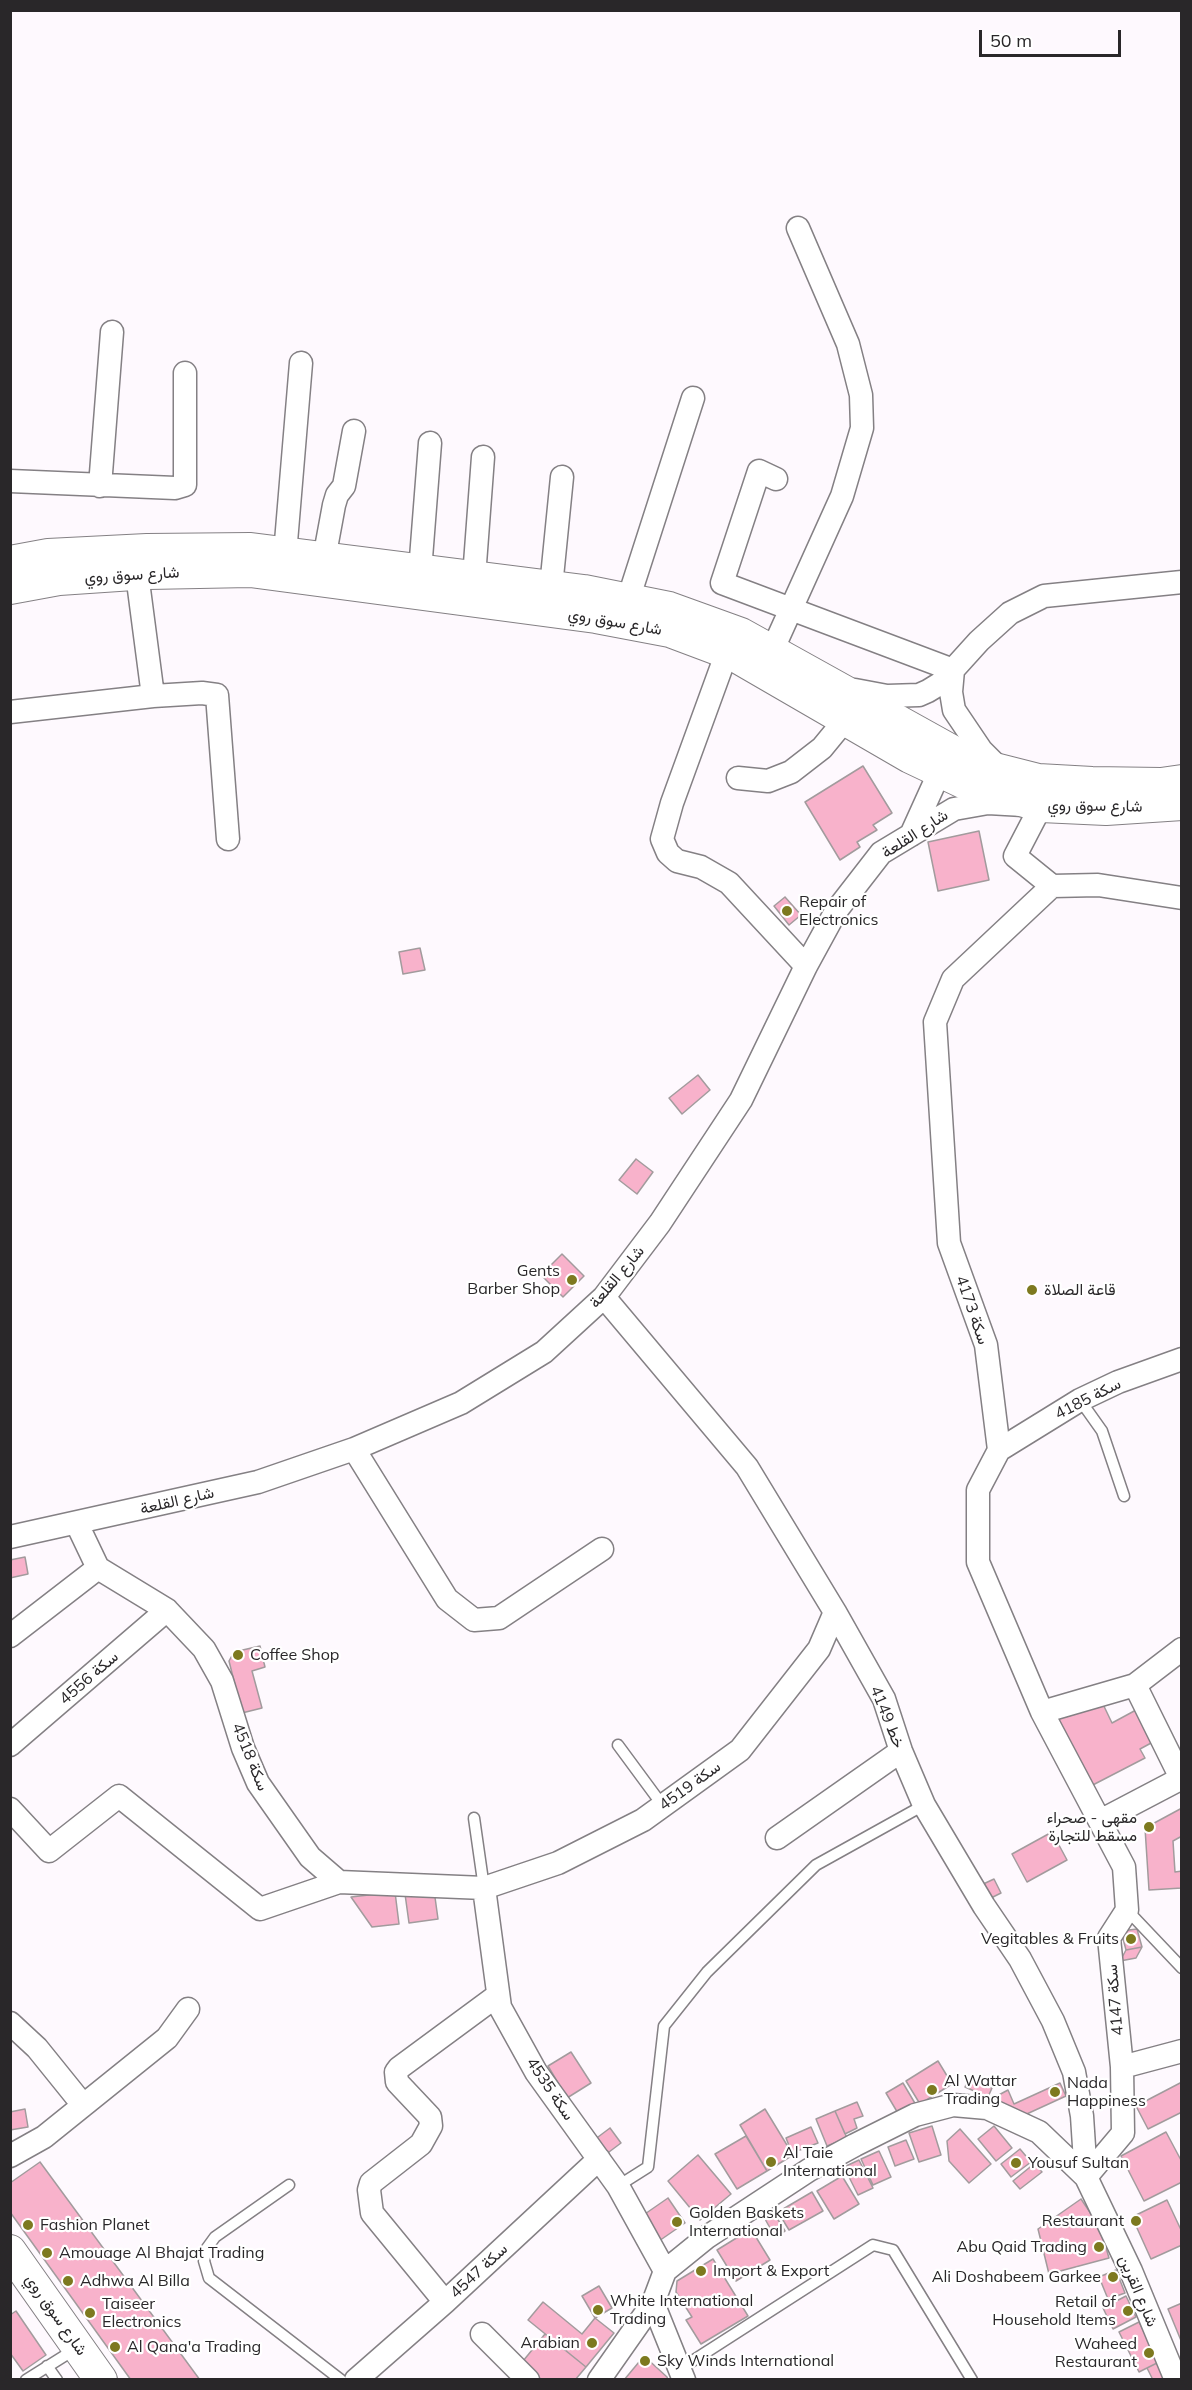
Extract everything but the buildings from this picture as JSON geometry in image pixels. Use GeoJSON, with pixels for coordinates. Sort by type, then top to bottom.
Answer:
{"type":"FeatureCollection","features":[{"type":"Feature","properties":{"kind":"main road","name":"شارع سوق روي"},"geometry":{"type":"LineString","coordinates":[[10,562],[48,555],[147,550],[251,549],[550,587],[628,600],[678,611],[741,634],[975,764],[1038,780],[1161,784],[1182,781]]}},
{"type":"Feature","properties":{"kind":"main road","name":"شارع سوق روي"},"geometry":{"type":"LineString","coordinates":[[10,588],[59,579],[250,571],[585,615],[670,631],[727,652],[910,758],[967,784],[1041,806],[1106,809],[1182,804]]}},
{"type":"Feature","properties":{"kind":"main road","name":"شارع سوق روي"},"geometry":{"type":"LineString","coordinates":[[13,2258],[101,2379]]}},
{"type":"Feature","properties":{"kind":"street"},"geometry":{"type":"LineString","coordinates":[[771,651],[842,496],[862,428],[861,395],[848,344],[798,228]]}},
{"type":"Feature","properties":{"kind":"street"},"geometry":{"type":"LineString","coordinates":[[100,486],[112,332]]}},
{"type":"Feature","properties":{"kind":"street"},"geometry":{"type":"LineString","coordinates":[[285,554],[301,363]]}},
{"type":"Feature","properties":{"kind":"street"},"geometry":{"type":"LineString","coordinates":[[10,481],[175,488],[185,485],[185,373]]}},
{"type":"Feature","properties":{"kind":"street"},"geometry":{"type":"LineString","coordinates":[[628,600],[693,398]]}},
{"type":"Feature","properties":{"kind":"street"},"geometry":{"type":"LineString","coordinates":[[324,559],[334,505],[337,495],[344,486],[354,430]]}},
{"type":"Feature","properties":{"kind":"street"},"geometry":{"type":"LineString","coordinates":[[420,570],[430,443]]}},
{"type":"Feature","properties":{"kind":"street"},"geometry":{"type":"LineString","coordinates":[[474,577],[483,457]]}},
{"type":"Feature","properties":{"kind":"street"},"geometry":{"type":"LineString","coordinates":[[776,479],[759,471],[722,583],[953,670]]}},
{"type":"Feature","properties":{"kind":"street"},"geometry":{"type":"LineString","coordinates":[[550,587],[562,477]]}},
{"type":"Feature","properties":{"kind":"street"},"geometry":{"type":"LineString","coordinates":[[137,574],[153,696]]}},
{"type":"Feature","properties":{"kind":"street"},"geometry":{"type":"LineString","coordinates":[[836,687],[887,696],[919,695],[941,683],[979,641],[1010,613],[1044,596],[1182,582]]}},
{"type":"Feature","properties":{"kind":"street"},"geometry":{"type":"LineString","coordinates":[[727,652],[672,802],[662,839],[668,853],[677,861],[701,867],[729,883],[806,966]]}},
{"type":"Feature","properties":{"kind":"street"},"geometry":{"type":"LineString","coordinates":[[953,670],[951,692],[954,710],[981,750],[1001,770]]}},
{"type":"Feature","properties":{"kind":"street"},"geometry":{"type":"LineString","coordinates":[[10,712],[153,696],[202,693],[217,695],[228,839]]}},
{"type":"Feature","properties":{"kind":"street"},"geometry":{"type":"LineString","coordinates":[[738,778],[768,781],[791,772],[822,748],[845,720]]}},
{"type":"Feature","properties":{"kind":"street"},"geometry":{"type":"LineString","coordinates":[[911,835],[940,771]]}},
{"type":"Feature","properties":{"kind":"street","name":"شارع القلعة"},"geometry":{"type":"LineString","coordinates":[[10,1537],[77,1524],[258,1482],[354,1449],[461,1403],[544,1352],[604,1297],[660,1223],[741,1100],[806,966],[836,911],[881,853],[954,809],[988,803],[1041,806]]}},
{"type":"Feature","properties":{"kind":"street"},"geometry":{"type":"LineString","coordinates":[[1041,806],[1015,856],[1052,885],[1098,885],[1182,898]]}},
{"type":"Feature","properties":{"kind":"street","name":"سكة 4173"},"geometry":{"type":"LineString","coordinates":[[999,1450],[986,1345],[949,1243],[935,1022],[953,979],[1052,885]]}},
{"type":"Feature","properties":{"kind":"street","name":"4149 خط"},"geometry":{"type":"LineString","coordinates":[[604,1297],[747,1467],[835,1612],[884,1699],[901,1751],[924,1805],[984,1906],[1020,1959],[1053,2021],[1074,2072],[1082,2116],[1086,2177]]}},
{"type":"Feature","properties":{"kind":"street","name":"سكة 4185"},"geometry":{"type":"LineString","coordinates":[[999,1450],[1080,1400],[1118,1382],[1182,1359]]}},
{"type":"Feature","properties":{"kind":"street"},"geometry":{"type":"LineString","coordinates":[[354,1449],[447,1599],[474,1620],[499,1618],[602,1549]]}},
{"type":"Feature","properties":{"kind":"street"},"geometry":{"type":"LineString","coordinates":[[999,1450],[978,1490],[978,1562],[1042,1712],[1124,1867],[1127,1910]]}},
{"type":"Feature","properties":{"kind":"street"},"geometry":{"type":"LineString","coordinates":[[10,1636],[98,1568],[77,1524]]}},
{"type":"Feature","properties":{"kind":"street","name":"سكة 4518"},"geometry":{"type":"LineString","coordinates":[[98,1568],[167,1610],[204,1649],[222,1681],[243,1748],[258,1783],[272,1807],[310,1857],[339,1882]]}},
{"type":"Feature","properties":{"kind":"street","name":"سكة 4556"},"geometry":{"type":"LineString","coordinates":[[10,1745],[167,1610]]}},
{"type":"Feature","properties":{"kind":"street","name":"سكة 4519"},"geometry":{"type":"LineString","coordinates":[[484,1888],[558,1863],[643,1820],[740,1750],[819,1649],[835,1612]]}},
{"type":"Feature","properties":{"kind":"street"},"geometry":{"type":"LineString","coordinates":[[1042,1712],[1135,1685],[1182,1649]]}},
{"type":"Feature","properties":{"kind":"street"},"geometry":{"type":"LineString","coordinates":[[1100,1821],[1181,1778],[1135,1685]]}},
{"type":"Feature","properties":{"kind":"street"},"geometry":{"type":"LineString","coordinates":[[777,1838],[901,1751]]}},
{"type":"Feature","properties":{"kind":"street"},"geometry":{"type":"LineString","coordinates":[[10,1809],[49,1851],[119,1796],[260,1909],[339,1882],[484,1888]]}},
{"type":"Feature","properties":{"kind":"street","name":"سكة 4535"},"geometry":{"type":"LineString","coordinates":[[484,1888],[500,2007],[536,2072],[618,2186],[665,2271]]}},
{"type":"Feature","properties":{"kind":"street","name":"سكة 4147"},"geometry":{"type":"LineString","coordinates":[[1086,2177],[1123,2133],[1122,2067],[1109,1938],[1127,1910]]}},
{"type":"Feature","properties":{"kind":"street"},"geometry":{"type":"LineString","coordinates":[[445,2302],[372,2213],[369,2206],[369,2190],[371,2183],[421,2144],[431,2126],[430,2117],[397,2082],[396,2072],[399,2067],[498,1995]]}},
{"type":"Feature","properties":{"kind":"street"},"geometry":{"type":"LineString","coordinates":[[10,2156],[44,2137],[167,2038],[188,2010]]}},
{"type":"Feature","properties":{"kind":"street"},"geometry":{"type":"LineString","coordinates":[[10,2023],[37,2048],[83,2105]]}},
{"type":"Feature","properties":{"kind":"street"},"geometry":{"type":"LineString","coordinates":[[1122,2067],[1182,2051]]}},
{"type":"Feature","properties":{"kind":"street","name":"شارع القرين"},"geometry":{"type":"LineString","coordinates":[[665,2271],[707,2237],[809,2170],[915,2115],[953,2105],[987,2108],[1039,2132],[1086,2177],[1131,2271],[1176,2379]]}},
{"type":"Feature","properties":{"kind":"street","name":"سكة 4547"},"geometry":{"type":"LineString","coordinates":[[356,2379],[445,2302],[598,2159]]}},
{"type":"Feature","properties":{"kind":"street"},"geometry":{"type":"LineString","coordinates":[[600,2379],[653,2303],[665,2271]]}},
{"type":"Feature","properties":{"kind":"street"},"geometry":{"type":"LineString","coordinates":[[653,2303],[682,2374]]}},
{"type":"Feature","properties":{"kind":"street"},"geometry":{"type":"LineString","coordinates":[[482,2334],[528,2379]]}},
{"type":"Feature","properties":{"kind":"lane"},"geometry":{"type":"LineString","coordinates":[[1080,1400],[1102,1431],[1124,1496]]}},
{"type":"Feature","properties":{"kind":"lane"},"geometry":{"type":"LineString","coordinates":[[618,1745],[663,1806]]}},
{"type":"Feature","properties":{"kind":"lane"},"geometry":{"type":"LineString","coordinates":[[618,2186],[648,2167],[664,2026],[707,1972],[816,1865],[924,1805]]}},
{"type":"Feature","properties":{"kind":"lane"},"geometry":{"type":"LineString","coordinates":[[474,1818],[484,1888]]}},
{"type":"Feature","properties":{"kind":"lane"},"geometry":{"type":"LineString","coordinates":[[1127,1910],[1182,1968]]}},
{"type":"Feature","properties":{"kind":"lane"},"geometry":{"type":"LineString","coordinates":[[289,2185],[215,2237],[207,2248],[204,2261],[209,2278],[341,2379]]}},
{"type":"Feature","properties":{"kind":"lane"},"geometry":{"type":"LineString","coordinates":[[682,2374],[873,2245],[893,2250],[972,2379]]}},
{"type":"Feature","properties":{"kind":"lane"},"geometry":{"type":"LineString","coordinates":[[26,2379],[78,2347]]}},
{"type":"Feature","properties":{"kind":"lane"},"geometry":{"type":"LineString","coordinates":[[47,2366],[57,2379]]}},
{"type":"Feature","properties":{"kind":"place","name":"Repair of Electronics"},"geometry":{"type":"Point","coordinates":[787,911]}},
{"type":"Feature","properties":{"kind":"place","name":"Gents Barber Shop"},"geometry":{"type":"Point","coordinates":[572,1280]}},
{"type":"Feature","properties":{"kind":"place","name":"قاعة الصلاة"},"geometry":{"type":"Point","coordinates":[1032,1290]}},
{"type":"Feature","properties":{"kind":"place","name":"Coffee Shop"},"geometry":{"type":"Point","coordinates":[238,1655]}},
{"type":"Feature","properties":{"kind":"place","name":"مقهى - صحراء مسقط للتجارة"},"geometry":{"type":"Point","coordinates":[1149,1827]}},
{"type":"Feature","properties":{"kind":"place","name":"Vegitables & Fruits"},"geometry":{"type":"Point","coordinates":[1131,1939]}},
{"type":"Feature","properties":{"kind":"place","name":"Al Wattar Trading"},"geometry":{"type":"Point","coordinates":[932,2090]}},
{"type":"Feature","properties":{"kind":"place","name":"Nada Happiness"},"geometry":{"type":"Point","coordinates":[1055,2092]}},
{"type":"Feature","properties":{"kind":"place","name":"Al Taie International"},"geometry":{"type":"Point","coordinates":[771,2162]}},
{"type":"Feature","properties":{"kind":"place","name":"Yousuf Sultan"},"geometry":{"type":"Point","coordinates":[1016,2163]}},
{"type":"Feature","properties":{"kind":"place","name":"Restaurant"},"geometry":{"type":"Point","coordinates":[1136,2221]}},
{"type":"Feature","properties":{"kind":"place","name":"Golden Baskets International"},"geometry":{"type":"Point","coordinates":[677,2222]}},
{"type":"Feature","properties":{"kind":"place","name":"Fashion Planet"},"geometry":{"type":"Point","coordinates":[28,2225]}},
{"type":"Feature","properties":{"kind":"place","name":"Abu Qaid Trading"},"geometry":{"type":"Point","coordinates":[1099,2247]}},
{"type":"Feature","properties":{"kind":"place","name":"Amouage Al Bhajat Trading"},"geometry":{"type":"Point","coordinates":[47,2253]}},
{"type":"Feature","properties":{"kind":"place","name":"Import & Export"},"geometry":{"type":"Point","coordinates":[701,2271]}},
{"type":"Feature","properties":{"kind":"place","name":"Ali Doshabeem Garkee"},"geometry":{"type":"Point","coordinates":[1113,2277]}},
{"type":"Feature","properties":{"kind":"place","name":"Adhwa Al Billa"},"geometry":{"type":"Point","coordinates":[68,2281]}},
{"type":"Feature","properties":{"kind":"place","name":"White International Trading"},"geometry":{"type":"Point","coordinates":[598,2310]}},
{"type":"Feature","properties":{"kind":"place","name":"Retail of Household Items"},"geometry":{"type":"Point","coordinates":[1128,2311]}},
{"type":"Feature","properties":{"kind":"place","name":"Taiseer Electronics"},"geometry":{"type":"Point","coordinates":[90,2313]}},
{"type":"Feature","properties":{"kind":"place","name":"Arabian"},"geometry":{"type":"Point","coordinates":[592,2343]}},
{"type":"Feature","properties":{"kind":"place","name":"Al Qana'a Trading"},"geometry":{"type":"Point","coordinates":[115,2347]}},
{"type":"Feature","properties":{"kind":"place","name":"Waheed Restaurant"},"geometry":{"type":"Point","coordinates":[1149,2353]}},
{"type":"Feature","properties":{"kind":"place","name":"Sky Winds International"},"geometry":{"type":"Point","coordinates":[645,2361]}}]}
